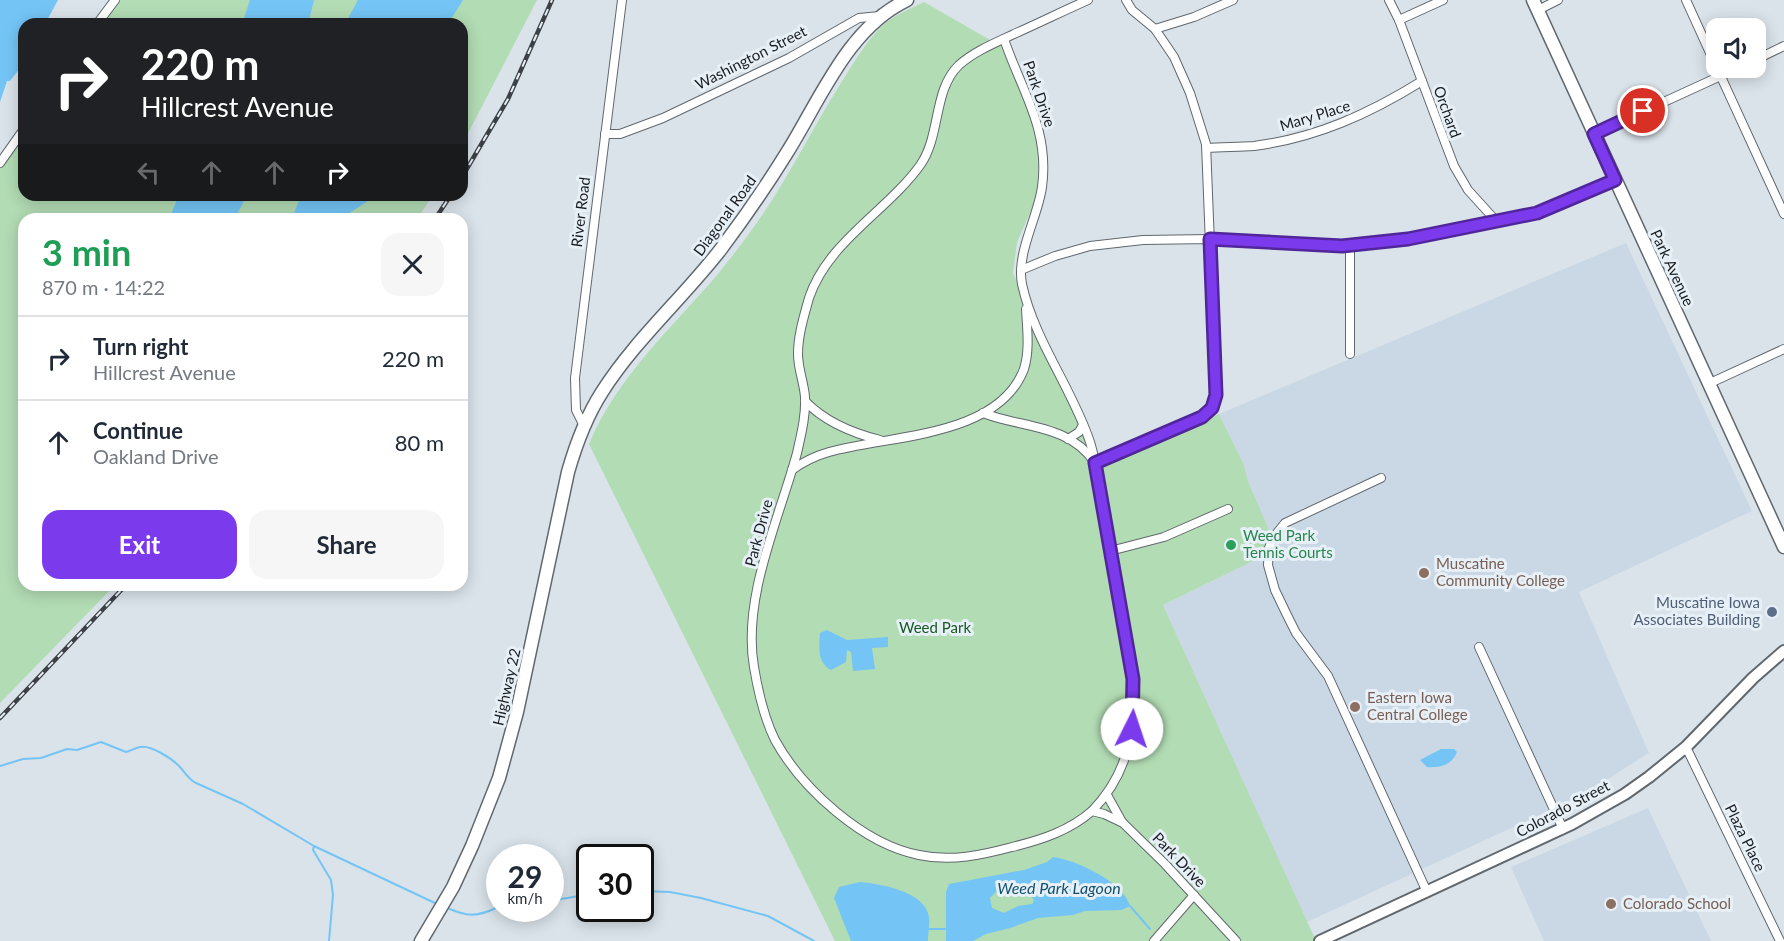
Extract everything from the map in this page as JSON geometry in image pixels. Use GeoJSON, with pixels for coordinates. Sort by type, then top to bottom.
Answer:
{"type":"FeatureCollection","features":[{"type":"Feature","properties":{"kind":"main road","name":"Washington Street"},"geometry":{"type":"LineString","coordinates":[[880,16],[907,0]]}},
{"type":"Feature","properties":{"kind":"main road","name":"Park Avenue"},"geometry":{"type":"LineString","coordinates":[[1536,5],[1784,547]]}},
{"type":"Feature","properties":{"kind":"main road","name":"Diagonal Road"},"geometry":{"type":"LineString","coordinates":[[584,426],[611,378],[700,274],[755,202],[848,50],[880,16]]}},
{"type":"Feature","properties":{"kind":"main road","name":"Highway 22"},"geometry":{"type":"LineString","coordinates":[[423,940],[453,887],[499,778],[517,712],[568,472],[584,426]]}},
{"type":"Feature","properties":{"kind":"street"},"geometry":{"type":"LineString","coordinates":[[102,18],[115,0]]}},
{"type":"Feature","properties":{"kind":"street","name":"River Road"},"geometry":{"type":"LineString","coordinates":[[584,426],[576,410],[575,378],[622,0]]}},
{"type":"Feature","properties":{"kind":"street","name":"Park Drive"},"geometry":{"type":"LineString","coordinates":[[1004,39],[1029,96],[1039,131],[1042,153],[1042,187],[1021,270],[1026,302],[1091,445],[1130,657],[1134,703],[1128,749],[1116,780],[1092,812],[1069,827],[1026,844],[969,857],[933,857],[901,850],[867,833],[820,796],[797,771],[774,737],[766,718],[757,683],[752,651],[752,631],[758,591],[773,528],[801,434],[805,401],[799,342],[809,299],[821,272],[846,241],[920,165],[931,144],[946,85],[957,68],[973,55],[1004,39],[1088,0]]}},
{"type":"Feature","properties":{"kind":"street"},"geometry":{"type":"LineString","coordinates":[[983,413],[999,419],[1038,426],[1068,439],[1088,454],[1095,463],[1207,413],[1216,398],[1207,148],[1190,93],[1174,57],[1155,29],[1132,10],[1126,0]]}},
{"type":"Feature","properties":{"kind":"street"},"geometry":{"type":"LineString","coordinates":[[1155,29],[1194,17],[1233,0]]}},
{"type":"Feature","properties":{"kind":"street","name":"Orchard"},"geometry":{"type":"LineString","coordinates":[[1389,0],[1399,20],[1454,166],[1468,190],[1497,222]]}},
{"type":"Feature","properties":{"kind":"street"},"geometry":{"type":"LineString","coordinates":[[1399,20],[1443,0]]}},
{"type":"Feature","properties":{"kind":"street"},"geometry":{"type":"LineString","coordinates":[[1536,5],[1558,0]]}},
{"type":"Feature","properties":{"kind":"street"},"geometry":{"type":"LineString","coordinates":[[1686,0],[1706,45]]}},
{"type":"Feature","properties":{"kind":"street","name":"Washington Street"},"geometry":{"type":"LineString","coordinates":[[605,134],[620,135],[663,118],[789,57],[859,18],[880,16]]}},
{"type":"Feature","properties":{"kind":"street"},"geometry":{"type":"LineString","coordinates":[[1766,55],[1784,46]]}},
{"type":"Feature","properties":{"kind":"street"},"geometry":{"type":"LineString","coordinates":[[1594,134],[1716,78]]}},
{"type":"Feature","properties":{"kind":"street"},"geometry":{"type":"LineString","coordinates":[[1721,78],[1784,214]]}},
{"type":"Feature","properties":{"kind":"street","name":"Mary Place"},"geometry":{"type":"LineString","coordinates":[[1207,148],[1252,146],[1327,129],[1374,109],[1422,81]]}},
{"type":"Feature","properties":{"kind":"street"},"geometry":{"type":"LineString","coordinates":[[0,163],[18,138]]}},
{"type":"Feature","properties":{"kind":"street"},"geometry":{"type":"LineString","coordinates":[[1021,270],[1055,256],[1106,244],[1143,240],[1210,239],[1350,246],[1425,237],[1548,210],[1615,180]]}},
{"type":"Feature","properties":{"kind":"street"},"geometry":{"type":"LineString","coordinates":[[1350,246],[1350,354]]}},
{"type":"Feature","properties":{"kind":"street"},"geometry":{"type":"LineString","coordinates":[[792,470],[805,461],[827,453],[920,435],[983,413],[1005,397],[1024,367],[1028,336],[1026,302]]}},
{"type":"Feature","properties":{"kind":"street"},"geometry":{"type":"LineString","coordinates":[[1708,384],[1784,349]]}},
{"type":"Feature","properties":{"kind":"street"},"geometry":{"type":"LineString","coordinates":[[805,401],[831,422],[860,435],[884,441]]}},
{"type":"Feature","properties":{"kind":"street"},"geometry":{"type":"LineString","coordinates":[[1068,439],[1079,432],[1083,425]]}},
{"type":"Feature","properties":{"kind":"street"},"geometry":{"type":"LineString","coordinates":[[1381,478],[1285,523],[1273,538],[1269,548],[1268,565],[1275,590],[1296,633],[1328,676],[1427,892]]}},
{"type":"Feature","properties":{"kind":"street"},"geometry":{"type":"LineString","coordinates":[[1110,552],[1164,537],[1228,509]]}},
{"type":"Feature","properties":{"kind":"street"},"geometry":{"type":"LineString","coordinates":[[1479,647],[1563,829]]}},
{"type":"Feature","properties":{"kind":"street","name":"Colorado Street"},"geometry":{"type":"LineString","coordinates":[[1326,940],[1563,829],[1626,794],[1686,747],[1753,678],[1784,651]]}},
{"type":"Feature","properties":{"kind":"street","name":"Plaza Place"},"geometry":{"type":"LineString","coordinates":[[1686,747],[1780,941]]}},
{"type":"Feature","properties":{"kind":"street"},"geometry":{"type":"LineString","coordinates":[[1107,795],[1123,823]]}},
{"type":"Feature","properties":{"kind":"street","name":"Park Drive"},"geometry":{"type":"LineString","coordinates":[[1092,812],[1104,814],[1123,823],[1236,941]]}},
{"type":"Feature","properties":{"kind":"street"},"geometry":{"type":"LineString","coordinates":[[1154,941],[1194,895]]}},
{"type":"Feature","properties":{"kind":"shaded area","name":"Muscatine Community College"},"geometry":{"type":"Polygon","coordinates":[[[1626,243],[1752,511],[1579,592],[1649,753],[1581,796],[1307,922],[1163,605],[1261,557],[1270,532],[1248,481],[1244,465],[1219,414],[1626,243]]]}},
{"type":"Feature","properties":{"kind":"shaded area","name":"Colorado School"},"geometry":{"type":"Polygon","coordinates":[[[1648,808],[1711,941],[1544,941],[1511,867],[1648,808]]]}},
{"type":"Feature","properties":{"kind":"green space"},"geometry":{"type":"Polygon","coordinates":[[[113,0],[537,0],[468,133],[468,18],[101,18],[113,0]]]}},
{"type":"Feature","properties":{"kind":"green space","name":"Weed Park"},"geometry":{"type":"Polygon","coordinates":[[[924,2],[1004,48],[1033,117],[1039,157],[1037,197],[1017,242],[1013,273],[1081,421],[1096,465],[1219,414],[1244,465],[1248,481],[1270,532],[1261,557],[1163,605],[1316,941],[835,941],[589,444],[614,397],[630,375],[718,274],[756,224],[841,83],[870,40],[890,19],[924,2]]]}},
{"type":"Feature","properties":{"kind":"green space"},"geometry":{"type":"Polygon","coordinates":[[[18,136],[18,201],[429,201],[421,213],[18,213],[18,591],[109,591],[0,703],[0,162],[18,136]]]}},
{"type":"Feature","properties":{"kind":"water"},"geometry":{"type":"Polygon","coordinates":[[[0,0],[58,0],[48,18],[18,18],[18,71],[10,81],[7,81],[0,102],[0,0]]]}},
{"type":"Feature","properties":{"kind":"water"},"geometry":{"type":"Polygon","coordinates":[[[250,0],[314,0],[310,18],[244,18],[250,0]]]}},
{"type":"Feature","properties":{"kind":"water"},"geometry":{"type":"Polygon","coordinates":[[[358,0],[463,0],[452,18],[348,18],[358,0]]]}},
{"type":"Feature","properties":{"kind":"water"},"geometry":{"type":"Polygon","coordinates":[[[176,201],[244,201],[238,213],[172,213],[176,201]]]}},
{"type":"Feature","properties":{"kind":"water"},"geometry":{"type":"Polygon","coordinates":[[[299,201],[367,201],[349,213],[294,213],[299,201]]]}},
{"type":"Feature","properties":{"kind":"water"},"geometry":{"type":"Polygon","coordinates":[[[827,630],[847,640],[888,637],[888,647],[872,648],[875,669],[853,671],[851,652],[847,650],[846,662],[831,670],[823,663],[819,649],[820,633],[827,630]]]}},
{"type":"Feature","properties":{"kind":"water"},"geometry":{"type":"Polygon","coordinates":[[[1441,749],[1454,749],[1457,752],[1449,763],[1441,766],[1427,767],[1420,760],[1441,749]]]}},
{"type":"Feature","properties":{"kind":"water","name":"Weed Park Lagoon"},"geometry":{"type":"Polygon","coordinates":[[[1053,857],[1086,867],[1119,889],[1130,906],[1122,910],[1085,911],[1073,915],[1038,918],[986,934],[973,941],[946,941],[946,892],[949,884],[1024,870],[1047,862],[1053,857]],[[1017,888],[998,890],[990,898],[992,908],[1004,913],[1018,906],[1032,904],[1034,901],[1029,891],[1017,888]]]}},
{"type":"Feature","properties":{"kind":"water"},"geometry":{"type":"Polygon","coordinates":[[[860,882],[900,890],[919,901],[926,908],[929,917],[928,941],[851,941],[834,898],[839,887],[860,882]]]}},
{"type":"Feature","properties":{"kind":"waterway"},"geometry":{"type":"LineString","coordinates":[[0,766],[23,759],[41,758],[67,749],[77,750],[101,742],[126,752],[140,747],[150,748],[171,759],[196,783],[243,804],[314,846],[437,904]]}},
{"type":"Feature","properties":{"kind":"waterway"},"geometry":{"type":"LineString","coordinates":[[314,846],[313,850],[331,880],[333,895],[329,941]]}},
{"type":"Feature","properties":{"kind":"waterway"},"geometry":{"type":"LineString","coordinates":[[654,891],[701,898],[768,916],[814,941]]}},
{"type":"Feature","properties":{"kind":"waterway"},"geometry":{"type":"LineString","coordinates":[[564,899],[576,896]]}},
{"type":"Feature","properties":{"kind":"waterway"},"geometry":{"type":"LineString","coordinates":[[1130,906],[1150,929]]}},
{"type":"Feature","properties":{"kind":"waterway"},"geometry":{"type":"LineString","coordinates":[[445,907],[472,915],[486,913]]}},
{"type":"Feature","properties":{"kind":"waterway"},"geometry":{"type":"LineString","coordinates":[[929,929],[946,929]]}},
{"type":"Feature","properties":{"kind":"railway"},"geometry":{"type":"LineString","coordinates":[[468,167],[508,99],[552,0]]}},
{"type":"Feature","properties":{"kind":"railway"},"geometry":{"type":"LineString","coordinates":[[439,213],[447,201]]}},
{"type":"Feature","properties":{"kind":"railway"},"geometry":{"type":"LineString","coordinates":[[0,718],[120,591]]}},
{"type":"Feature","properties":{"kind":"place","name":"Weed Park Tennis Courts"},"geometry":{"type":"Point","coordinates":[1231,545]}},
{"type":"Feature","properties":{"kind":"place","name":"Muscatine Community College"},"geometry":{"type":"Point","coordinates":[1424,573]}},
{"type":"Feature","properties":{"kind":"place","name":"Muscatine Iowa Associates Building"},"geometry":{"type":"Point","coordinates":[1772,612]}},
{"type":"Feature","properties":{"kind":"place","name":"Eastern Iowa Central College"},"geometry":{"type":"Point","coordinates":[1355,707]}},
{"type":"Feature","properties":{"kind":"place","name":"Colorado School"},"geometry":{"type":"Point","coordinates":[1611,904]}},
{"type":"Feature","properties":{"kind":"route"},"geometry":{"type":"LineString","coordinates":[[1132,729],[1134,703],[1130,657],[1095,463],[1202,417],[1212,408],[1216,395],[1210,239],[1321,246],[1376,244],[1425,237],[1537,213],[1615,180],[1594,134],[1643,111]]}}]}
